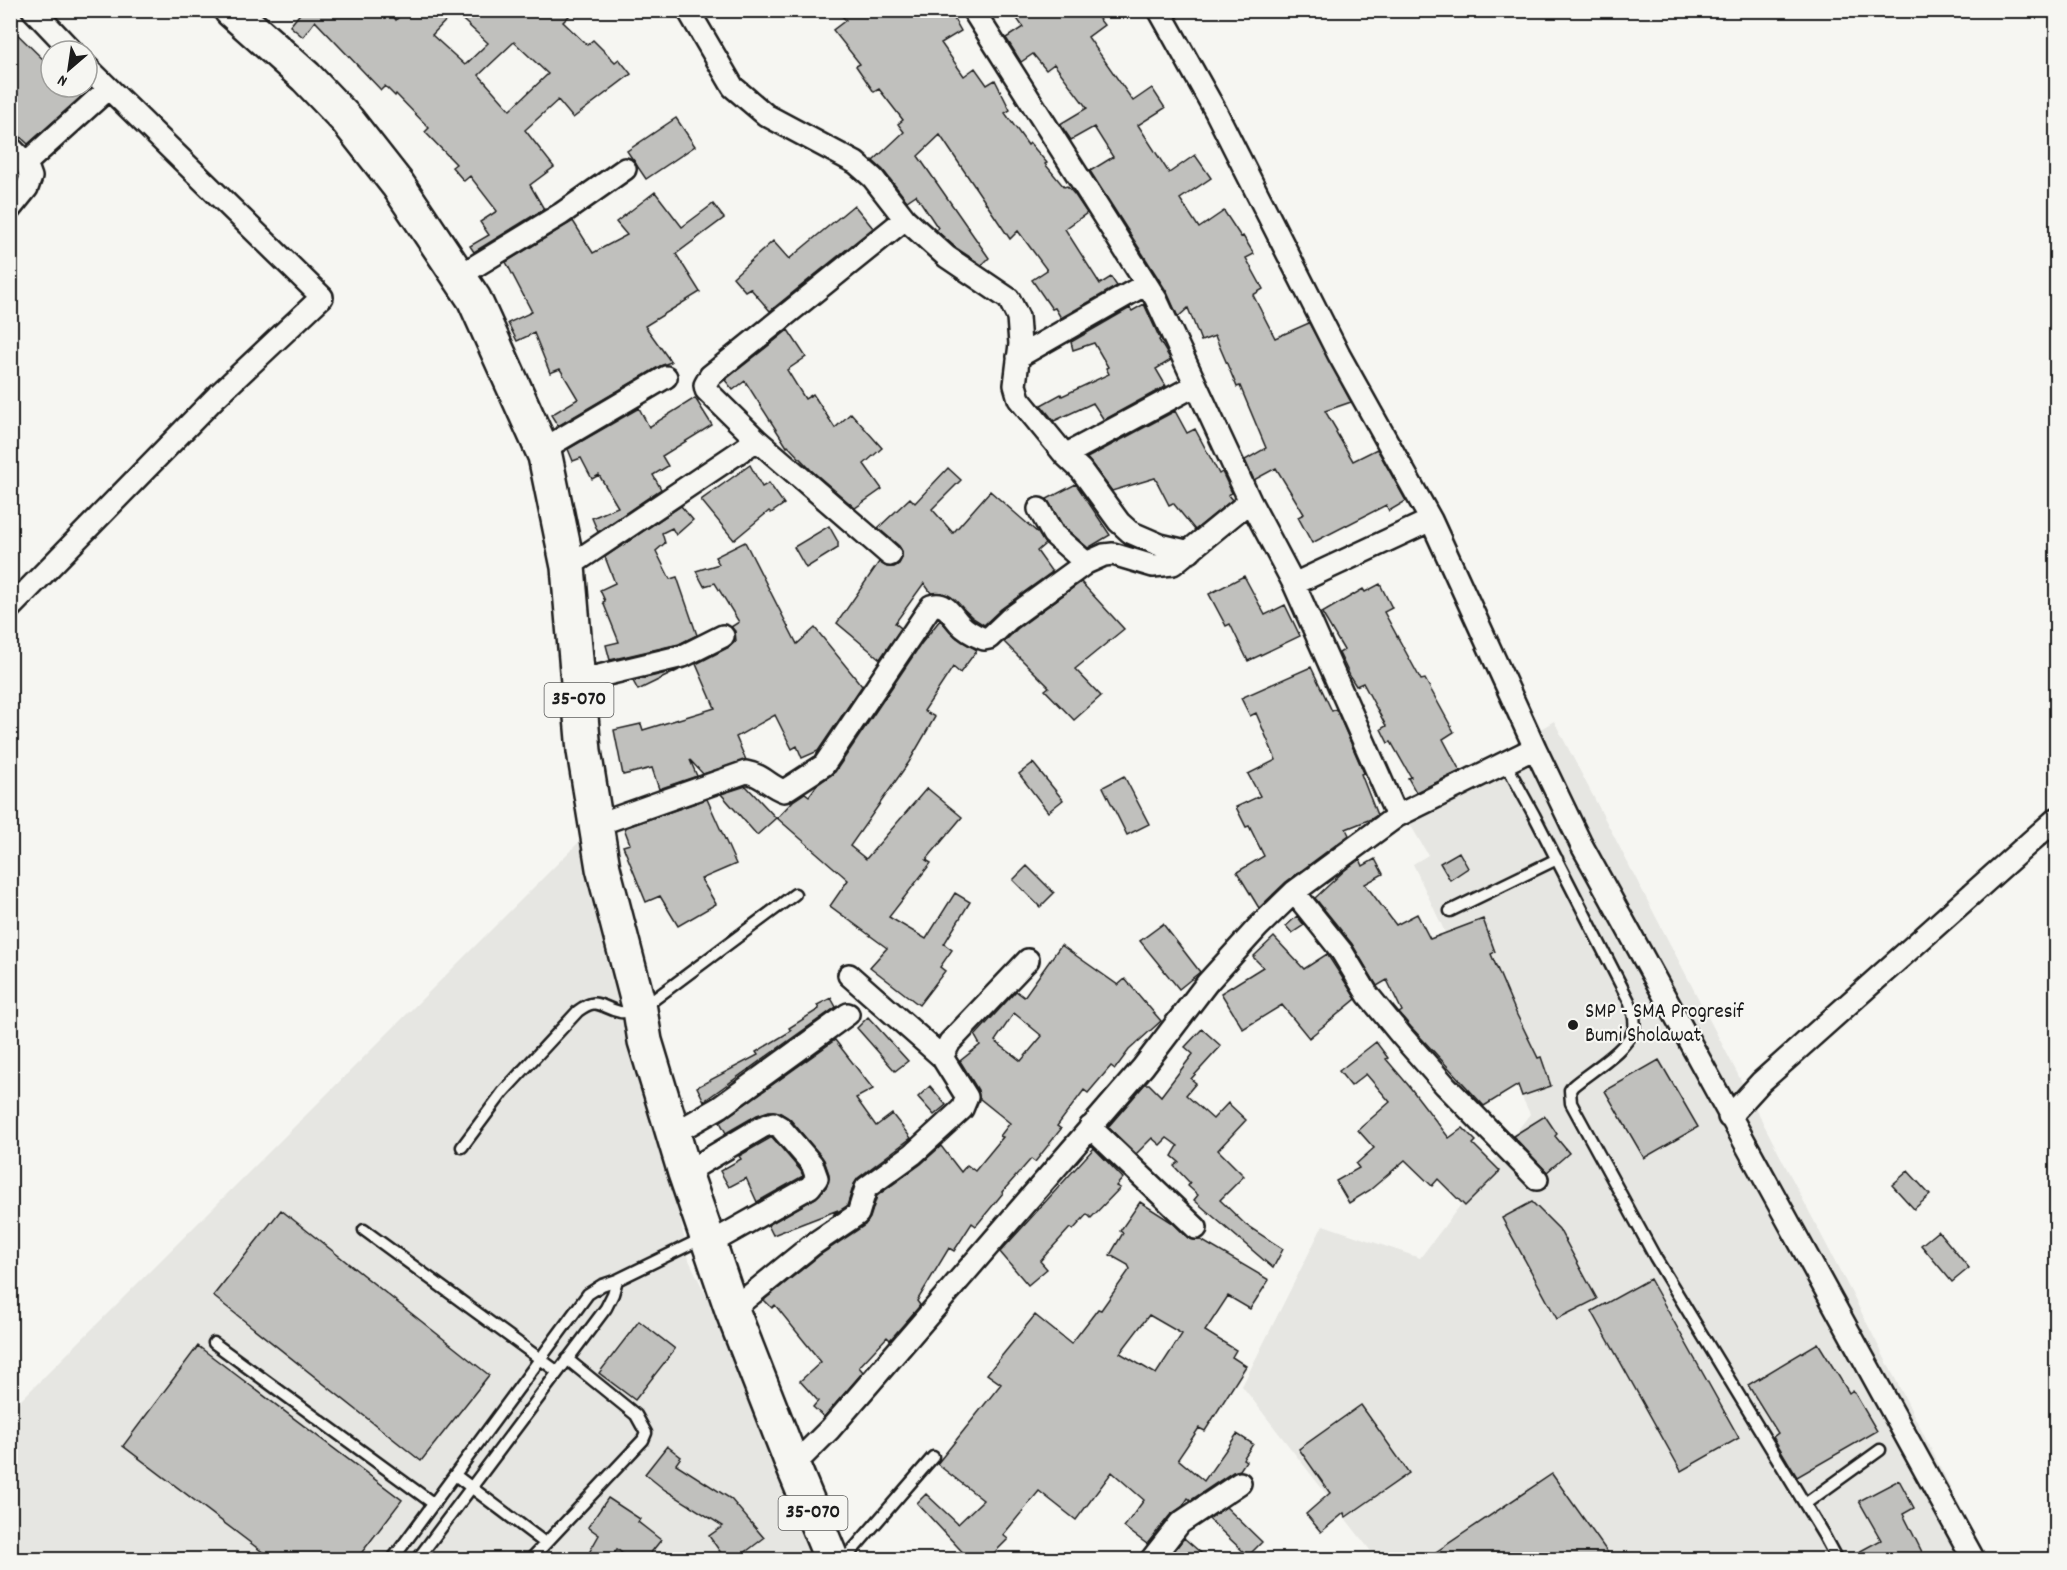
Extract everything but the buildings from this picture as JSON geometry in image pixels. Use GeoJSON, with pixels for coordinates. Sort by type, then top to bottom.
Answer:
{"type":"FeatureCollection","features":[{"type":"Feature","properties":{"kind":"main road","name":"35-070"},"geometry":{"type":"LineString","coordinates":[[231,10],[306,77],[347,120],[398,185],[474,299],[542,450],[568,567],[584,751],[603,868],[640,1010],[645,1041],[685,1173],[732,1310],[832,1560]]}},
{"type":"Feature","properties":{"kind":"street"},"geometry":{"type":"LineString","coordinates":[[33,10],[61,39]]}},
{"type":"Feature","properties":{"kind":"street"},"geometry":{"type":"LineString","coordinates":[[688,10],[734,87],[765,115],[856,163],[873,178],[900,223],[952,261],[1009,298],[1018,317],[1020,344],[1015,385],[1019,399],[1065,455],[1081,470],[1119,522],[1130,532],[1183,557]]}},
{"type":"Feature","properties":{"kind":"street"},"geometry":{"type":"LineString","coordinates":[[973,10],[1156,299],[1250,501],[1294,584],[1397,816]]}},
{"type":"Feature","properties":{"kind":"street"},"geometry":{"type":"LineString","coordinates":[[1159,10],[1216,112],[1339,355],[1431,520],[1581,844],[1974,1560]]}},
{"type":"Feature","properties":{"kind":"street"},"geometry":{"type":"LineString","coordinates":[[10,608],[217,396],[322,297],[99,80]]}},
{"type":"Feature","properties":{"kind":"street"},"geometry":{"type":"LineString","coordinates":[[26,163],[108,89]]}},
{"type":"Feature","properties":{"kind":"street"},"geometry":{"type":"LineString","coordinates":[[10,147],[26,163],[31,177],[27,188],[10,209]]}},
{"type":"Feature","properties":{"kind":"street"},"geometry":{"type":"LineString","coordinates":[[459,276],[561,214],[625,169]]}},
{"type":"Feature","properties":{"kind":"street"},"geometry":{"type":"LineString","coordinates":[[890,555],[757,440],[706,390],[706,381],[900,223]]}},
{"type":"Feature","properties":{"kind":"street"},"geometry":{"type":"LineString","coordinates":[[1018,357],[1146,284]]}},
{"type":"Feature","properties":{"kind":"street"},"geometry":{"type":"LineString","coordinates":[[542,450],[666,377]]}},
{"type":"Feature","properties":{"kind":"street"},"geometry":{"type":"LineString","coordinates":[[1065,455],[1196,385]]}},
{"type":"Feature","properties":{"kind":"street"},"geometry":{"type":"LineString","coordinates":[[568,567],[757,440]]}},
{"type":"Feature","properties":{"kind":"street"},"geometry":{"type":"LineString","coordinates":[[596,825],[747,772],[759,774],[776,789],[784,791],[824,765],[931,606],[942,605],[950,610],[958,622],[972,634],[984,639],[989,638],[1008,619],[1086,563],[1104,555],[1113,554],[1153,566],[1183,557],[1250,501]]}},
{"type":"Feature","properties":{"kind":"street"},"geometry":{"type":"LineString","coordinates":[[1039,509],[1053,534],[1086,563]]}},
{"type":"Feature","properties":{"kind":"street"},"geometry":{"type":"LineString","coordinates":[[1294,584],[1431,520]]}},
{"type":"Feature","properties":{"kind":"street"},"geometry":{"type":"LineString","coordinates":[[578,681],[682,656],[723,636]]}},
{"type":"Feature","properties":{"kind":"street"},"geometry":{"type":"LineString","coordinates":[[793,1466],[837,1420],[1143,1067],[1214,976],[1258,927],[1294,892],[1397,816],[1535,748]]}},
{"type":"Feature","properties":{"kind":"street"},"geometry":{"type":"LineString","coordinates":[[1730,1117],[1761,1082],[2056,819]]}},
{"type":"Feature","properties":{"kind":"street"},"geometry":{"type":"LineString","coordinates":[[1294,892],[1342,952],[1368,995],[1401,1035],[1445,1085],[1537,1179]]}},
{"type":"Feature","properties":{"kind":"street"},"geometry":{"type":"LineString","coordinates":[[942,1057],[950,1042],[1028,960]]}},
{"type":"Feature","properties":{"kind":"street"},"geometry":{"type":"LineString","coordinates":[[732,1310],[812,1245],[858,1214],[866,1188],[913,1154],[962,1109],[967,1097],[942,1057],[849,975]]}},
{"type":"Feature","properties":{"kind":"street"},"geometry":{"type":"LineString","coordinates":[[673,1134],[720,1107],[848,1014]]}},
{"type":"Feature","properties":{"kind":"street"},"geometry":{"type":"LineString","coordinates":[[685,1173],[762,1127],[777,1123],[812,1164],[817,1178],[810,1187],[707,1240]]}},
{"type":"Feature","properties":{"kind":"street"},"geometry":{"type":"LineString","coordinates":[[1090,1127],[1196,1228]]}},
{"type":"Feature","properties":{"kind":"street"},"geometry":{"type":"LineString","coordinates":[[1150,1560],[1180,1523],[1240,1483]]}},
{"type":"Feature","properties":{"kind":"lane"},"geometry":{"type":"LineString","coordinates":[[1505,762],[1557,859],[1629,1001],[1634,1016],[1634,1030],[1628,1040],[1617,1052],[1573,1086],[1570,1090],[1571,1103],[1654,1257],[1805,1504],[1836,1560]]}},
{"type":"Feature","properties":{"kind":"lane"},"geometry":{"type":"LineString","coordinates":[[1450,911],[1557,859]]}},
{"type":"Feature","properties":{"kind":"lane"},"geometry":{"type":"LineString","coordinates":[[462,1147],[503,1092],[578,1011],[590,1003],[600,1003],[621,1013],[640,1010],[795,894]]}},
{"type":"Feature","properties":{"kind":"lane"},"geometry":{"type":"LineString","coordinates":[[364,1230],[558,1372]]}},
{"type":"Feature","properties":{"kind":"lane"},"geometry":{"type":"LineString","coordinates":[[392,1560],[588,1294],[603,1285],[707,1240]]}},
{"type":"Feature","properties":{"kind":"lane"},"geometry":{"type":"LineString","coordinates":[[417,1560],[606,1308],[617,1280]]}},
{"type":"Feature","properties":{"kind":"lane"},"geometry":{"type":"LineString","coordinates":[[214,1343],[434,1504]]}},
{"type":"Feature","properties":{"kind":"lane"},"geometry":{"type":"LineString","coordinates":[[530,1560],[643,1440],[646,1433],[636,1415],[567,1359]]}},
{"type":"Feature","properties":{"kind":"lane"},"geometry":{"type":"LineString","coordinates":[[1805,1504],[1880,1450]]}},
{"type":"Feature","properties":{"kind":"lane"},"geometry":{"type":"LineString","coordinates":[[844,1560],[933,1457]]}},
{"type":"Feature","properties":{"kind":"lane"},"geometry":{"type":"LineString","coordinates":[[455,1475],[545,1543]]}},
{"type":"Feature","properties":{"kind":"shaded area"},"geometry":{"type":"Polygon","coordinates":[[[1554,721],[1987,1559],[1377,1559],[1242,1386],[1323,1225],[1420,1258],[1530,1114],[1413,864],[1428,855],[1403,812],[1554,721]]]}},
{"type":"Feature","properties":{"kind":"shaded area"},"geometry":{"type":"Polygon","coordinates":[[[596,825],[689,1260],[834,1559],[11,1560],[11,1410],[596,825]]]}},
{"type":"Feature","properties":{"kind":"place","name":"SMP - SMA Progresif Bumi Sholawat"},"geometry":{"type":"Point","coordinates":[1573,1025]}}]}
